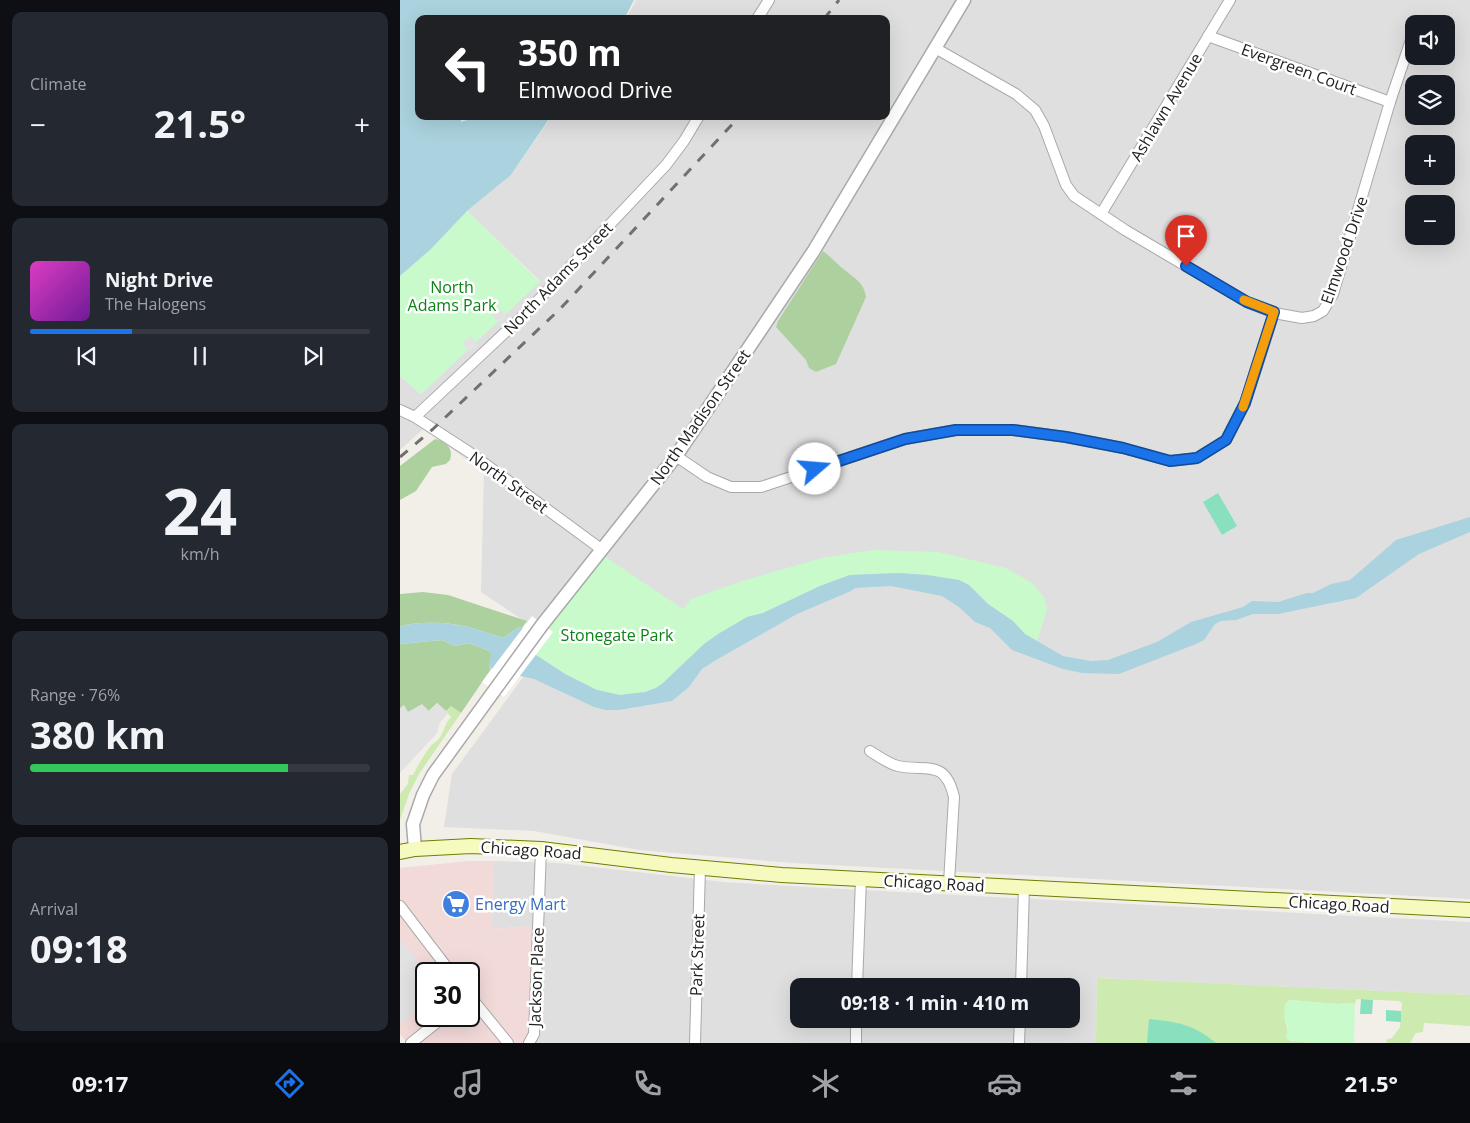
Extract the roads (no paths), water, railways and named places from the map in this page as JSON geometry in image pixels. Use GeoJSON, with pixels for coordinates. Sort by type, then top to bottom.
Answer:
{"type":"FeatureCollection","features":[{"type":"Feature","properties":{"kind":"main road","name":"Chicago Road"},"geometry":{"type":"LineString","coordinates":[[400,852],[415,849],[471,846],[541,849],[700,868],[861,879],[1470,910]]}},
{"type":"Feature","properties":{"kind":"street"},"geometry":{"type":"LineString","coordinates":[[759,15],[768,0]]}},
{"type":"Feature","properties":{"kind":"street","name":"North Madison Street"},"geometry":{"type":"LineString","coordinates":[[415,849],[413,824],[433,775],[542,625],[676,456],[813,252],[964,0]]}},
{"type":"Feature","properties":{"kind":"street","name":"Ashlawn Avenue"},"geometry":{"type":"LineString","coordinates":[[1101,214],[1230,0]]}},
{"type":"Feature","properties":{"kind":"street","name":"Evergreen Court"},"geometry":{"type":"LineString","coordinates":[[1208,36],[1390,102]]}},
{"type":"Feature","properties":{"kind":"street","name":"Elmwood Drive"},"geometry":{"type":"LineString","coordinates":[[935,48],[1016,94],[1035,110],[1044,126],[1066,185],[1074,196],[1247,302],[1274,312],[1302,318],[1314,316],[1323,311],[1329,303],[1405,56]]}},
{"type":"Feature","properties":{"kind":"street","name":"North Adams Street"},"geometry":{"type":"LineString","coordinates":[[415,417],[529,310],[653,179],[684,140],[696,120]]}},
{"type":"Feature","properties":{"kind":"street"},"geometry":{"type":"LineString","coordinates":[[676,456],[706,477],[731,487],[761,487],[905,439],[956,430],[1013,430],[1066,437],[1123,448],[1170,461],[1197,458],[1226,440],[1245,403],[1274,312]]}},
{"type":"Feature","properties":{"kind":"street"},"geometry":{"type":"LineString","coordinates":[[400,410],[415,417]]}},
{"type":"Feature","properties":{"kind":"street","name":"North Street"},"geometry":{"type":"LineString","coordinates":[[415,417],[468,452],[602,549]]}},
{"type":"Feature","properties":{"kind":"street"},"geometry":{"type":"LineString","coordinates":[[870,751],[897,766],[931,768],[942,773],[951,783],[954,796],[949,883]]}},
{"type":"Feature","properties":{"kind":"street","name":"Jackson Place"},"geometry":{"type":"LineString","coordinates":[[529,1043],[534,1034],[541,849]]}},
{"type":"Feature","properties":{"kind":"street","name":"Park Street"},"geometry":{"type":"LineString","coordinates":[[695,1043],[700,868]]}},
{"type":"Feature","properties":{"kind":"street"},"geometry":{"type":"LineString","coordinates":[[857,978],[861,879]]}},
{"type":"Feature","properties":{"kind":"street"},"geometry":{"type":"LineString","coordinates":[[1021,978],[1024,887]]}},
{"type":"Feature","properties":{"kind":"street"},"geometry":{"type":"LineString","coordinates":[[400,906],[443,962]]}},
{"type":"Feature","properties":{"kind":"street"},"geometry":{"type":"LineString","coordinates":[[480,1009],[508,1043]]}},
{"type":"Feature","properties":{"kind":"street"},"geometry":{"type":"LineString","coordinates":[[411,1043],[431,1027]]}},
{"type":"Feature","properties":{"kind":"street"},"geometry":{"type":"LineString","coordinates":[[856,1028],[856,1043]]}},
{"type":"Feature","properties":{"kind":"street"},"geometry":{"type":"LineString","coordinates":[[1019,1043],[1020,1028]]}},
{"type":"Feature","properties":{"kind":"water"},"geometry":{"type":"Polygon","coordinates":[[[400,0],[634,0],[626,15],[415,15],[415,120],[461,120],[461,122],[467,120],[548,120],[511,175],[467,211],[431,249],[400,276],[400,0]]]}},
{"type":"Feature","properties":{"kind":"water"},"geometry":{"type":"Polygon","coordinates":[[[1470,517],[1470,532],[1419,554],[1356,598],[1278,614],[1253,614],[1236,620],[1221,621],[1215,624],[1204,640],[1119,674],[1082,673],[1063,669],[1012,650],[990,628],[975,622],[959,607],[942,596],[891,586],[855,588],[797,614],[702,669],[689,687],[672,701],[619,710],[606,710],[594,707],[534,679],[494,670],[489,667],[491,654],[487,650],[468,643],[455,646],[442,640],[400,644],[400,627],[412,624],[454,624],[503,638],[519,627],[532,636],[533,653],[565,674],[597,690],[620,695],[645,692],[663,683],[704,644],[747,617],[763,613],[820,586],[850,575],[899,573],[959,580],[969,585],[988,604],[1013,621],[1025,634],[1063,656],[1091,661],[1108,660],[1157,642],[1191,622],[1243,607],[1252,601],[1278,602],[1313,593],[1331,584],[1350,580],[1396,540],[1470,517]]]}},
{"type":"Feature","properties":{"kind":"railway"},"geometry":{"type":"LineString","coordinates":[[827,15],[839,0]]}},
{"type":"Feature","properties":{"kind":"railway"},"geometry":{"type":"LineString","coordinates":[[400,457],[433,429],[561,308],[736,120]]}},
{"type":"Feature","properties":{"kind":"place","name":"Energy Mart"},"geometry":{"type":"Point","coordinates":[456,904]}},
{"type":"Feature","properties":{"kind":"park label","name":"North Adams Park"},"geometry":{"type":"Point","coordinates":[452,296]}},
{"type":"Feature","properties":{"kind":"park label","name":"Stonegate Park"},"geometry":{"type":"Point","coordinates":[617,635]}}]}
